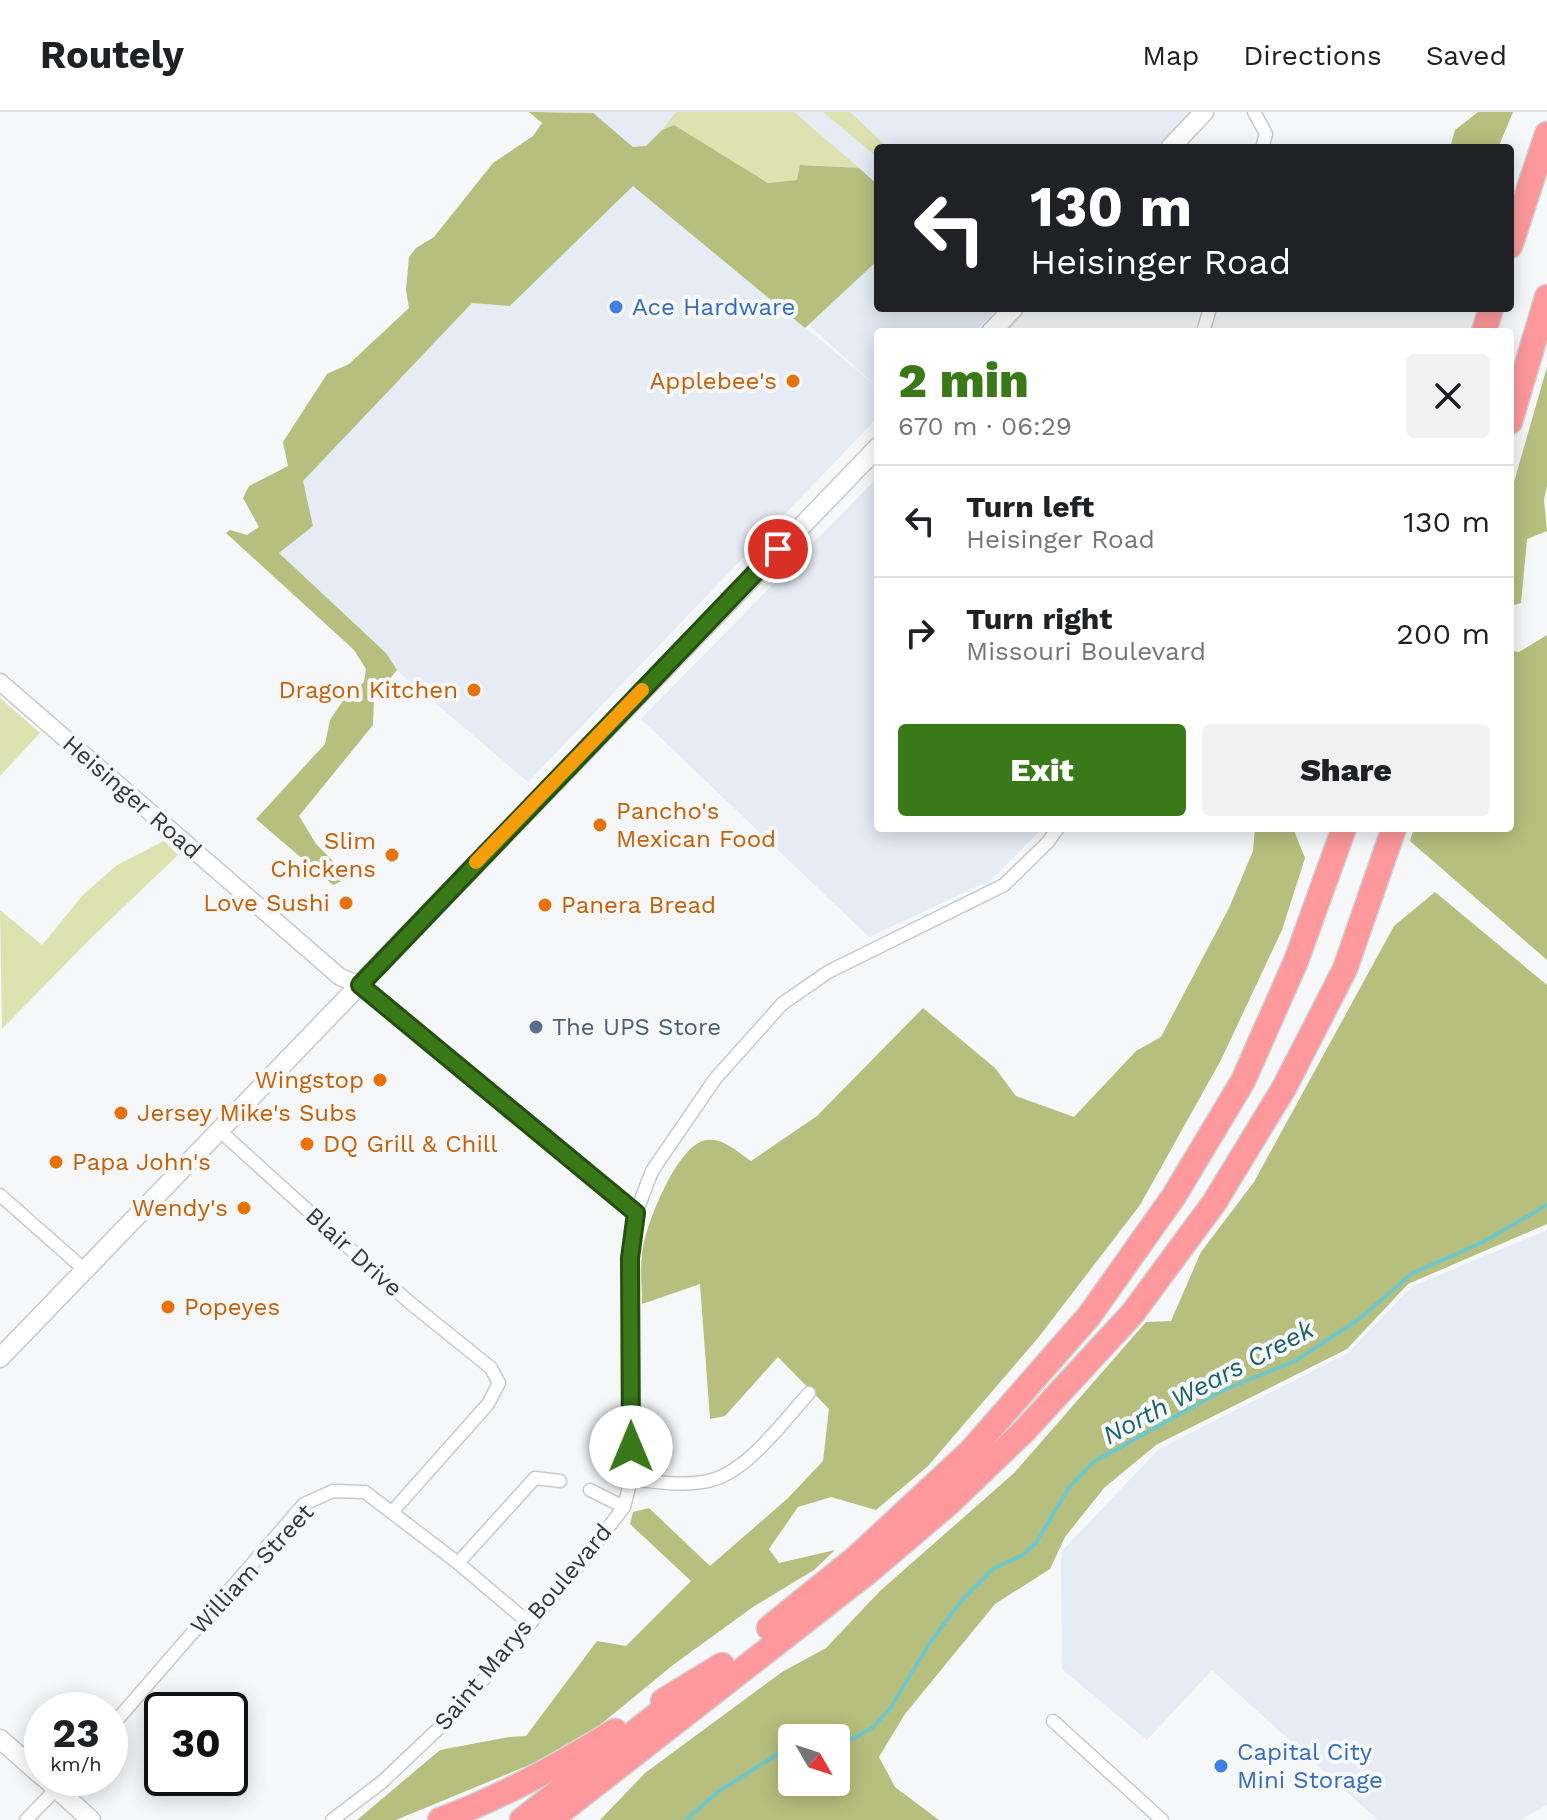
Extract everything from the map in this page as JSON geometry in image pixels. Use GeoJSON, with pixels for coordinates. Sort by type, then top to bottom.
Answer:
{"type":"FeatureCollection","features":[{"type":"Feature","properties":{"kind":"highway"},"geometry":{"type":"LineString","coordinates":[[1514,234],[1547,134]]}},
{"type":"Feature","properties":{"kind":"highway"},"geometry":{"type":"LineString","coordinates":[[1514,408],[1547,297]]}},
{"type":"Feature","properties":{"kind":"highway"},"geometry":{"type":"LineString","coordinates":[[522,1820],[857,1557],[971,1451],[1089,1316],[1174,1196],[1243,1081],[1296,961],[1343,832]]}},
{"type":"Feature","properties":{"kind":"highway"},"geometry":{"type":"LineString","coordinates":[[550,1820],[869,1571],[949,1503],[1024,1431],[1132,1314],[1214,1203],[1284,1088],[1345,969],[1393,832]]}},
{"type":"Feature","properties":{"kind":"highway"},"geometry":{"type":"LineString","coordinates":[[440,1820],[484,1804],[536,1778],[722,1665]]}},
{"type":"Feature","properties":{"kind":"highway"},"geometry":{"type":"LineString","coordinates":[[576,1820],[710,1695]]}},
{"type":"Feature","properties":{"kind":"main road"},"geometry":{"type":"LineString","coordinates":[[1174,144],[1204,112]]}},
{"type":"Feature","properties":{"kind":"main road"},"geometry":{"type":"LineString","coordinates":[[995,328],[1010,312]]}},
{"type":"Feature","properties":{"kind":"main road"},"geometry":{"type":"LineString","coordinates":[[0,1358],[874,451]]}},
{"type":"Feature","properties":{"kind":"main road"},"geometry":{"type":"LineString","coordinates":[[0,1739],[24,1758]]}},
{"type":"Feature","properties":{"kind":"main road"},"geometry":{"type":"LineString","coordinates":[[68,1796],[91,1820]]}},
{"type":"Feature","properties":{"kind":"street"},"geometry":{"type":"LineString","coordinates":[[1254,112],[1266,134],[1263,144]]}},
{"type":"Feature","properties":{"kind":"street","name":"Heisinger Road"},"geometry":{"type":"LineString","coordinates":[[0,682],[340,977],[360,985],[636,1213]]}},
{"type":"Feature","properties":{"kind":"street","name":"Saint Marys Boulevard"},"geometry":{"type":"LineString","coordinates":[[332,1820],[382,1782],[457,1711],[624,1507],[631,1479],[630,1258],[636,1213],[652,1171],[715,1079],[782,1004],[828,972],[1004,885],[1055,832]]}},
{"type":"Feature","properties":{"kind":"street","name":"Blair Drive"},"geometry":{"type":"LineString","coordinates":[[220,1131],[405,1298],[491,1368],[499,1383],[488,1404],[392,1512]]}},
{"type":"Feature","properties":{"kind":"street"},"geometry":{"type":"LineString","coordinates":[[0,1195],[85,1270]]}},
{"type":"Feature","properties":{"kind":"street"},"geometry":{"type":"LineString","coordinates":[[631,1479],[676,1484],[711,1480],[727,1474],[754,1453],[809,1393]]}},
{"type":"Feature","properties":{"kind":"street"},"geometry":{"type":"LineString","coordinates":[[458,1563],[535,1478],[560,1481]]}},
{"type":"Feature","properties":{"kind":"street"},"geometry":{"type":"LineString","coordinates":[[590,1490],[624,1507]]}},
{"type":"Feature","properties":{"kind":"street","name":"William Street"},"geometry":{"type":"LineString","coordinates":[[128,1707],[304,1504],[333,1491],[365,1492],[458,1563],[530,1624]]}},
{"type":"Feature","properties":{"kind":"street"},"geometry":{"type":"LineString","coordinates":[[1053,1721],[1162,1820]]}},
{"type":"Feature","properties":{"kind":"street"},"geometry":{"type":"LineString","coordinates":[[26,1820],[42,1796]]}},
{"type":"Feature","properties":{"kind":"shaded area"},"geometry":{"type":"Polygon","coordinates":[[[576,112],[1193,112],[1161,144],[874,144],[874,312],[995,312],[979,328],[874,328],[874,384],[576,112]]]}},
{"type":"Feature","properties":{"kind":"shaded area"},"geometry":{"type":"Polygon","coordinates":[[[633,185],[874,384],[874,421],[528,782],[393,667],[386,653],[279,553],[313,526],[302,481],[472,303],[511,306],[633,185]]]}},
{"type":"Feature","properties":{"kind":"shaded area"},"geometry":{"type":"Polygon","coordinates":[[[874,481],[874,832],[1039,832],[991,880],[869,937],[641,719],[874,481]]]}},
{"type":"Feature","properties":{"kind":"shaded area"},"geometry":{"type":"Polygon","coordinates":[[[1547,1230],[1547,1805],[1519,1820],[1378,1820],[1212,1670],[1147,1740],[1062,1669],[1061,1552],[1159,1449],[1348,1353],[1411,1287],[1547,1230]]]}},
{"type":"Feature","properties":{"kind":"green space"},"geometry":{"type":"Polygon","coordinates":[[[529,112],[593,113],[633,147],[646,146],[662,130],[674,125],[768,183],[797,180],[800,165],[859,168],[874,181],[874,264],[805,328],[633,186],[510,306],[472,303],[303,481],[313,526],[279,553],[386,653],[397,670],[374,698],[373,725],[299,816],[316,844],[341,869],[344,880],[333,885],[256,819],[325,744],[330,720],[342,702],[364,682],[366,669],[354,650],[226,533],[230,530],[247,535],[259,527],[243,498],[249,486],[288,466],[283,442],[327,374],[349,364],[409,308],[406,290],[409,257],[416,248],[434,237],[493,163],[533,136],[542,123],[529,112]]]}},
{"type":"Feature","properties":{"kind":"green space"},"geometry":{"type":"Polygon","coordinates":[[[676,112],[794,112],[859,168],[801,165],[797,180],[768,183],[674,125],[662,130],[676,112]]]}},
{"type":"Feature","properties":{"kind":"green space"},"geometry":{"type":"Polygon","coordinates":[[[823,112],[850,112],[884,144],[874,144],[874,155],[823,112]]]}},
{"type":"Feature","properties":{"kind":"green space"},"geometry":{"type":"Polygon","coordinates":[[[1478,112],[1513,112],[1500,144],[1451,144],[1455,130],[1478,112]]]}},
{"type":"Feature","properties":{"kind":"green space"},"geometry":{"type":"Polygon","coordinates":[[[1547,367],[1547,485],[1544,500],[1547,531],[1527,539],[1521,603],[1514,605],[1514,482],[1547,367]]]}},
{"type":"Feature","properties":{"kind":"green space"},"geometry":{"type":"Polygon","coordinates":[[[1547,635],[1547,960],[1410,841],[1413,832],[1514,832],[1514,651],[1519,652],[1547,635]]]}},
{"type":"Feature","properties":{"kind":"green space"},"geometry":{"type":"Polygon","coordinates":[[[0,698],[40,733],[0,776],[0,698]]]}},
{"type":"Feature","properties":{"kind":"green space"},"geometry":{"type":"Polygon","coordinates":[[[1255,832],[1295,832],[1305,858],[1282,930],[1221,1060],[1140,1205],[1038,1338],[928,1466],[876,1510],[831,1497],[798,1507],[769,1549],[779,1563],[835,1550],[814,1570],[753,1607],[673,1665],[600,1725],[534,1763],[396,1820],[357,1820],[440,1750],[526,1736],[597,1641],[626,1646],[691,1581],[630,1524],[633,1512],[649,1508],[710,1566],[788,1498],[823,1461],[829,1409],[778,1357],[725,1416],[710,1419],[700,1284],[642,1304],[644,1242],[664,1188],[685,1155],[696,1144],[713,1140],[730,1146],[751,1161],[817,1116],[923,1008],[995,1068],[1016,1096],[1074,1117],[1136,1051],[1161,1037],[1229,908],[1253,851],[1255,832]]]}},
{"type":"Feature","properties":{"kind":"green space"},"geometry":{"type":"Polygon","coordinates":[[[164,841],[178,855],[2,1029],[0,910],[42,945],[83,895],[117,865],[164,841]]]}},
{"type":"Feature","properties":{"kind":"green space"},"geometry":{"type":"Polygon","coordinates":[[[1435,892],[1547,985],[1547,1224],[1408,1284],[1347,1349],[1156,1445],[1104,1488],[1065,1537],[1050,1569],[995,1604],[905,1714],[879,1757],[895,1787],[939,1820],[600,1820],[645,1773],[782,1672],[826,1648],[880,1591],[1014,1473],[1146,1322],[1171,1321],[1201,1252],[1254,1182],[1394,926],[1435,892]]]}},
{"type":"Feature","properties":{"kind":"waterway","name":"North Wears Creek"},"geometry":{"type":"LineString","coordinates":[[850,1739],[873,1727],[889,1710],[931,1641],[962,1600],[994,1568],[1021,1556],[1036,1543],[1068,1489],[1092,1463],[1221,1391],[1295,1361],[1358,1320],[1411,1274],[1483,1242],[1547,1205]]}},
{"type":"Feature","properties":{"kind":"waterway","name":"North Wears Creek"},"geometry":{"type":"LineString","coordinates":[[686,1820],[719,1791],[778,1754]]}},
{"type":"Feature","properties":{"kind":"slow traffic"},"geometry":{"type":"LineString","coordinates":[[476,862],[642,690]]}},
{"type":"Feature","properties":{"kind":"place","name":"Ace Hardware"},"geometry":{"type":"Point","coordinates":[616,307]}},
{"type":"Feature","properties":{"kind":"place","name":"Applebee's"},"geometry":{"type":"Point","coordinates":[793,381]}},
{"type":"Feature","properties":{"kind":"place","name":"Dragon Kitchen"},"geometry":{"type":"Point","coordinates":[474,690]}},
{"type":"Feature","properties":{"kind":"place","name":"Pancho's Mexican Food"},"geometry":{"type":"Point","coordinates":[600,825]}},
{"type":"Feature","properties":{"kind":"place","name":"Slim Chickens"},"geometry":{"type":"Point","coordinates":[392,855]}},
{"type":"Feature","properties":{"kind":"place","name":"Love Sushi"},"geometry":{"type":"Point","coordinates":[346,903]}},
{"type":"Feature","properties":{"kind":"place","name":"Panera Bread"},"geometry":{"type":"Point","coordinates":[545,905]}},
{"type":"Feature","properties":{"kind":"place","name":"The UPS Store"},"geometry":{"type":"Point","coordinates":[536,1027]}},
{"type":"Feature","properties":{"kind":"place","name":"Wingstop"},"geometry":{"type":"Point","coordinates":[380,1080]}},
{"type":"Feature","properties":{"kind":"place","name":"Jersey Mike's Subs"},"geometry":{"type":"Point","coordinates":[121,1113]}},
{"type":"Feature","properties":{"kind":"place","name":"DQ Grill & Chill"},"geometry":{"type":"Point","coordinates":[307,1144]}},
{"type":"Feature","properties":{"kind":"place","name":"Papa John's"},"geometry":{"type":"Point","coordinates":[56,1162]}},
{"type":"Feature","properties":{"kind":"place","name":"Wendy's"},"geometry":{"type":"Point","coordinates":[244,1208]}},
{"type":"Feature","properties":{"kind":"place","name":"Popeyes"},"geometry":{"type":"Point","coordinates":[168,1307]}},
{"type":"Feature","properties":{"kind":"place","name":"Capital City Mini Storage"},"geometry":{"type":"Point","coordinates":[1221,1766]}},
{"type":"Feature","properties":{"kind":"route"},"geometry":{"type":"LineString","coordinates":[[631,1447],[630,1258],[636,1213],[360,985],[778,549]]}}]}
